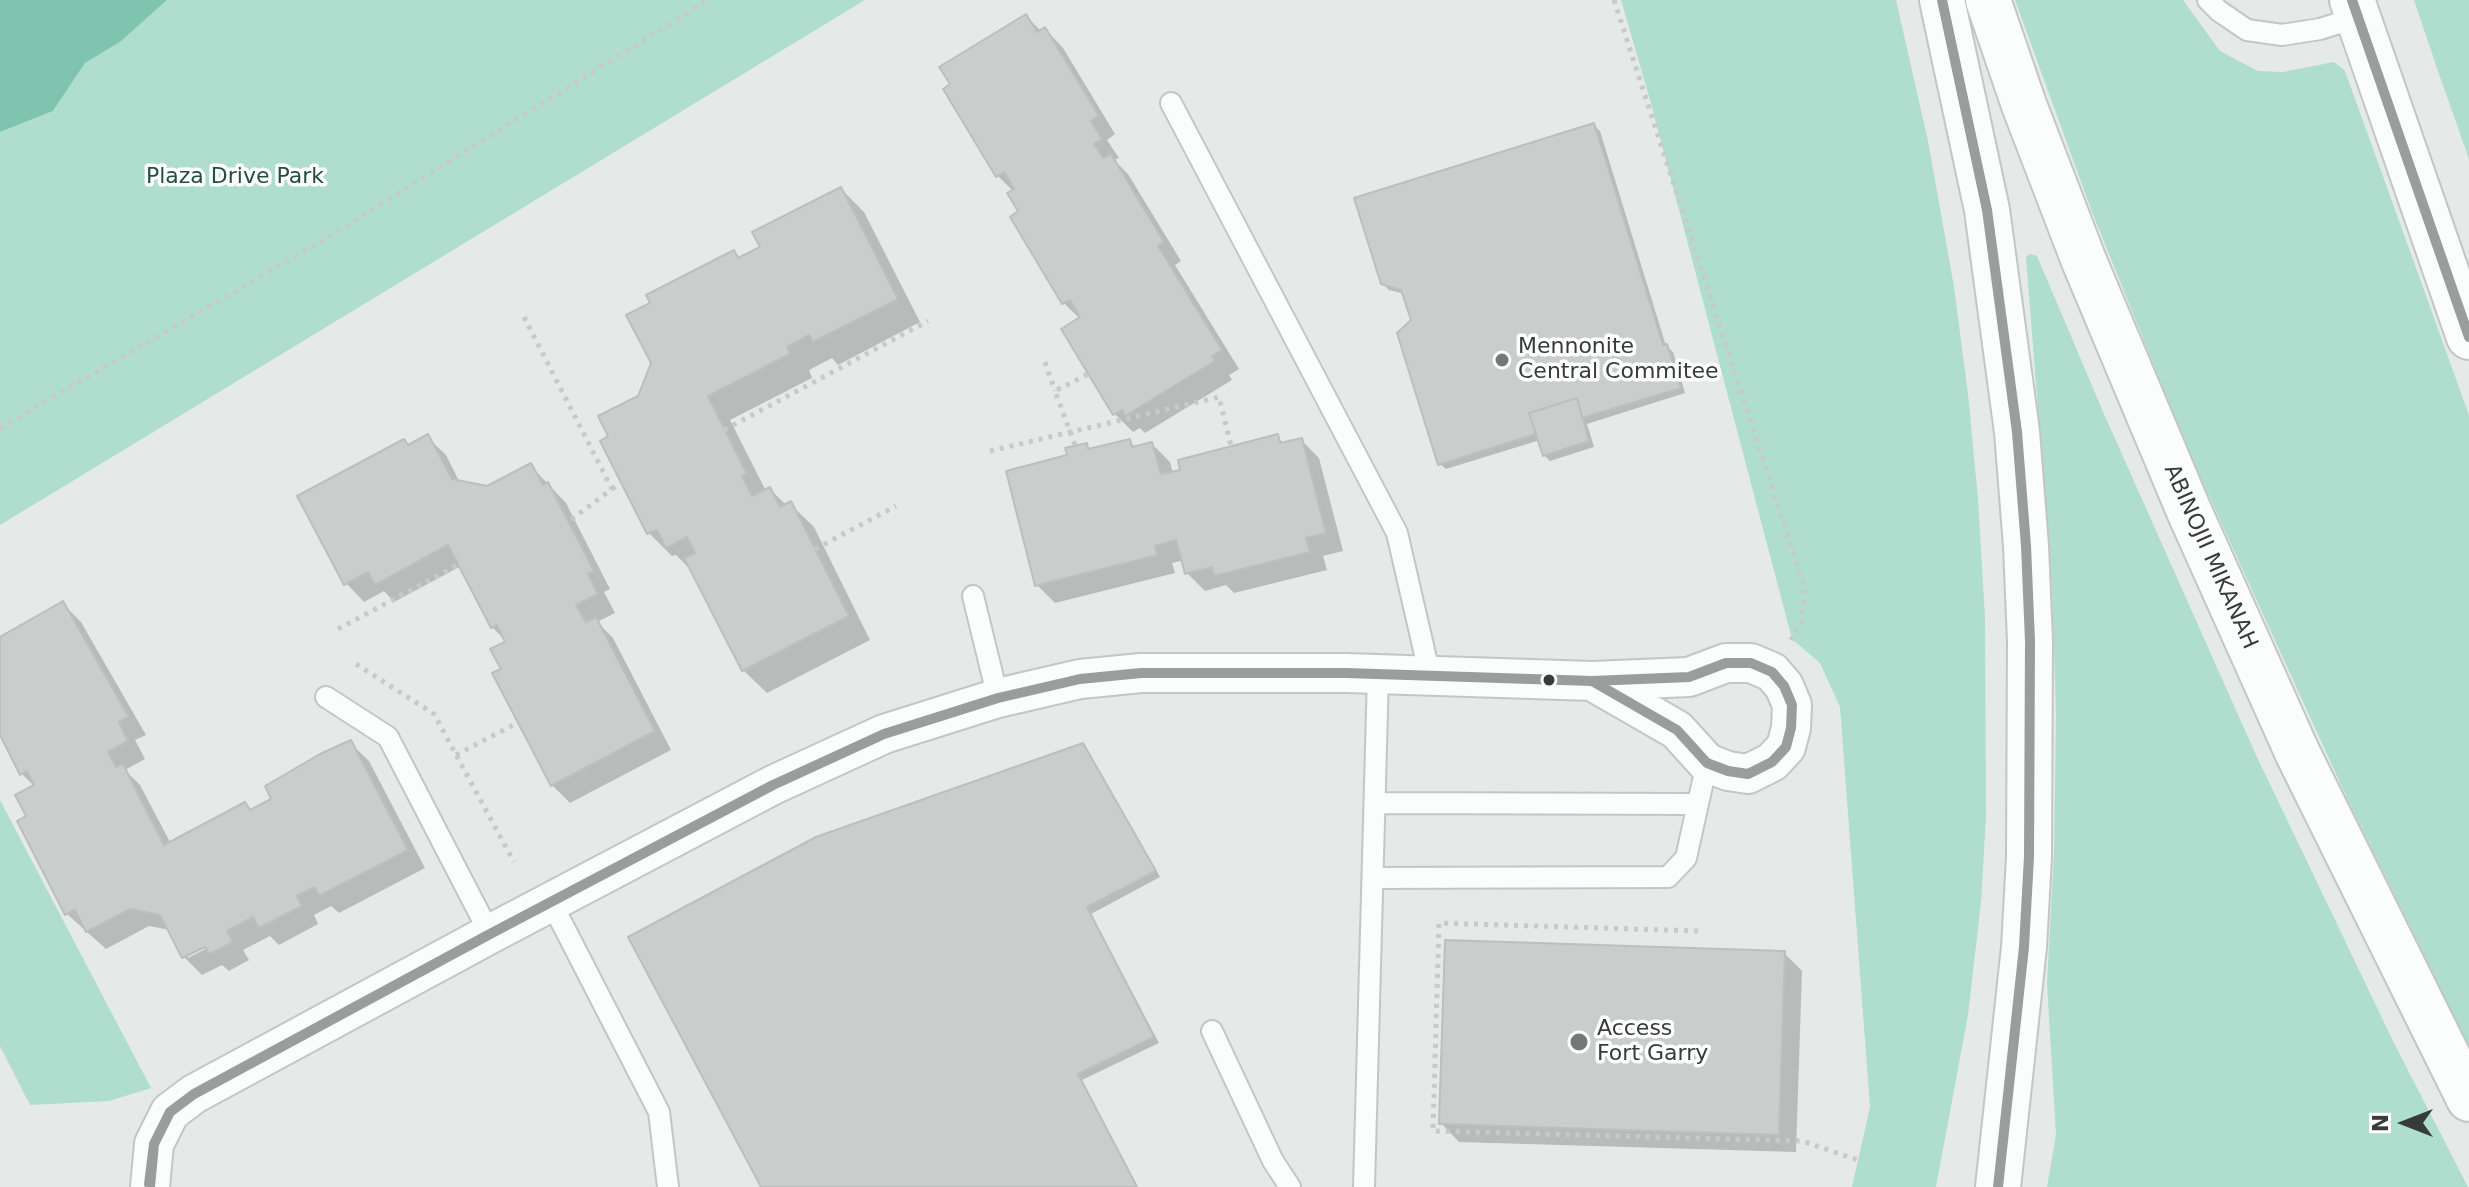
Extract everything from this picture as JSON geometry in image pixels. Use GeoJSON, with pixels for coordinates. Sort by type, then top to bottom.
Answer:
{"type":"FeatureCollection","features":[{"type":"Feature","properties":{"kind":"main road"},"geometry":{"type":"LineString","coordinates":[[1942,0],[1989,224],[2017,432],[2026,546],[2031,730],[2028,872],[2023,963],[1998,1187]]}},
{"type":"Feature","properties":{"kind":"main road","name":"ABINOJII MIKANAH"},"geometry":{"type":"LineString","coordinates":[[1988,0],[2024,105],[2084,261],[2195,525],[2298,754],[2469,1099]]}},
{"type":"Feature","properties":{"kind":"main road"},"geometry":{"type":"LineString","coordinates":[[2355,9],[2469,337]]}},
{"type":"Feature","properties":{"kind":"street"},"geometry":{"type":"LineString","coordinates":[[150,1187],[154,1144],[170,1112],[194,1094],[773,785],[884,734],[998,698],[1080,679],[1141,673],[1378,674],[1592,681],[1689,677],[1726,663],[1751,663],[1772,672],[1784,686],[1792,705],[1786,747],[1772,762],[1748,774],[1728,771],[1707,763],[1677,730],[1592,681]]}},
{"type":"Feature","properties":{"kind":"lane"},"geometry":{"type":"LineString","coordinates":[[2208,0],[2247,30],[2282,35],[2320,29],[2355,9]]}},
{"type":"Feature","properties":{"kind":"lane"},"geometry":{"type":"LineString","coordinates":[[1171,103],[1397,533],[1430,676]]}},
{"type":"Feature","properties":{"kind":"lane"},"geometry":{"type":"LineString","coordinates":[[973,596],[998,698]]}},
{"type":"Feature","properties":{"kind":"lane"},"geometry":{"type":"LineString","coordinates":[[1364,1187],[1378,674]]}},
{"type":"Feature","properties":{"kind":"lane"},"geometry":{"type":"LineString","coordinates":[[326,697],[388,737],[490,934]]}},
{"type":"Feature","properties":{"kind":"lane"},"geometry":{"type":"LineString","coordinates":[[1373,878],[1668,877],[1686,858],[1707,763]]}},
{"type":"Feature","properties":{"kind":"lane"},"geometry":{"type":"LineString","coordinates":[[1375,803],[1697,804]]}},
{"type":"Feature","properties":{"kind":"lane"},"geometry":{"type":"LineString","coordinates":[[551,902],[659,1112],[668,1187]]}},
{"type":"Feature","properties":{"kind":"lane"},"geometry":{"type":"LineString","coordinates":[[1212,1031],[1273,1161],[1290,1187]]}},
{"type":"Feature","properties":{"kind":"path"},"geometry":{"type":"LineString","coordinates":[[0,428],[332,235],[708,0]]}},
{"type":"Feature","properties":{"kind":"path"},"geometry":{"type":"LineString","coordinates":[[1614,0],[1805,589],[1801,622],[1772,672]]}},
{"type":"Feature","properties":{"kind":"path"},"geometry":{"type":"LineString","coordinates":[[524,317],[612,489]]}},
{"type":"Feature","properties":{"kind":"path"},"geometry":{"type":"LineString","coordinates":[[724,430],[928,321]]}},
{"type":"Feature","properties":{"kind":"path"},"geometry":{"type":"LineString","coordinates":[[1045,362],[1075,445]]}},
{"type":"Feature","properties":{"kind":"path"},"geometry":{"type":"LineString","coordinates":[[1055,391],[1088,374]]}},
{"type":"Feature","properties":{"kind":"path"},"geometry":{"type":"LineString","coordinates":[[990,451],[1219,397],[1231,446]]}},
{"type":"Feature","properties":{"kind":"path"},"geometry":{"type":"LineString","coordinates":[[568,522],[621,482]]}},
{"type":"Feature","properties":{"kind":"path"},"geometry":{"type":"LineString","coordinates":[[815,549],[896,506]]}},
{"type":"Feature","properties":{"kind":"path"},"geometry":{"type":"LineString","coordinates":[[338,629],[458,565]]}},
{"type":"Feature","properties":{"kind":"path"},"geometry":{"type":"LineString","coordinates":[[356,664],[434,714],[514,862]]}},
{"type":"Feature","properties":{"kind":"path"},"geometry":{"type":"LineString","coordinates":[[456,755],[517,723]]}},
{"type":"Feature","properties":{"kind":"path"},"geometry":{"type":"LineString","coordinates":[[1698,931],[1439,923],[1433,1131],[1802,1141],[1858,1160]]}},
{"type":"Feature","properties":{"kind":"green space","name":"Plaza Drive Park"},"geometry":{"type":"Polygon","coordinates":[[[167,0],[865,0],[0,525],[0,132],[53,111],[85,63],[120,42],[167,0]]]}},
{"type":"Feature","properties":{"kind":"green space"},"geometry":{"type":"Polygon","coordinates":[[[1621,0],[1896,0],[1928,141],[1954,287],[1978,499],[1985,618],[1986,816],[1981,902],[1968,1015],[1936,1187],[1852,1187],[1870,1107],[1840,707],[1820,663],[1792,639],[1621,0]]]}},
{"type":"Feature","properties":{"kind":"green space"},"geometry":{"type":"Polygon","coordinates":[[[2015,0],[2183,0],[2220,51],[2258,71],[2283,72],[2334,62],[2345,71],[2469,415],[2469,1047],[2347,798],[2188,450],[2092,212],[2015,0]]]}},
{"type":"Feature","properties":{"kind":"green space"},"geometry":{"type":"Polygon","coordinates":[[[2414,0],[2469,0],[2469,159],[2440,77],[2414,0]]]}},
{"type":"Feature","properties":{"kind":"green space"},"geometry":{"type":"Polygon","coordinates":[[[2030,254],[2037,256],[2256,755],[2393,1041],[2468,1187],[2047,1187],[2056,1135],[2047,983],[2054,853],[2056,713],[2052,589],[2026,257],[2030,254]]]}},
{"type":"Feature","properties":{"kind":"green space"},"geometry":{"type":"Polygon","coordinates":[[[0,800],[151,1088],[109,1101],[30,1105],[0,1046],[0,800]]]}},
{"type":"Feature","properties":{"kind":"shaded area"},"geometry":{"type":"Polygon","coordinates":[[[0,0],[167,0],[120,42],[85,63],[53,111],[0,132],[0,0]]]}},
{"type":"Feature","properties":{"kind":"building"},"geometry":{"type":"Polygon","coordinates":[[[1026,14],[1037,32],[1045,27],[1099,116],[1091,121],[1102,139],[1094,144],[1103,158],[1111,154],[1164,242],[1158,246],[1222,350],[1212,356],[1215,361],[1125,416],[1122,410],[1113,415],[1061,329],[1080,317],[1070,300],[1062,304],[1010,217],[1018,211],[1007,193],[1014,189],[1004,172],[996,177],[943,89],[950,84],[939,67],[1026,14]]]}},
{"type":"Feature","properties":{"kind":"building"},"geometry":{"type":"Polygon","coordinates":[[[1594,123],[1663,345],[1667,344],[1681,388],[1582,418],[1577,398],[1529,413],[1536,434],[1438,465],[1397,333],[1411,320],[1401,290],[1381,284],[1354,198],[1594,123]]]}},
{"type":"Feature","properties":{"kind":"building"},"geometry":{"type":"Polygon","coordinates":[[[841,187],[898,299],[813,342],[809,335],[787,347],[790,354],[708,396],[747,474],[742,476],[752,496],[770,487],[780,507],[791,501],[849,616],[742,671],[684,558],[695,553],[687,537],[666,548],[657,530],[647,534],[600,441],[608,436],[598,416],[638,396],[651,363],[626,315],[650,303],[646,295],[734,250],[738,258],[760,247],[752,232],[841,187]]]}},
{"type":"Feature","properties":{"kind":"building"},"geometry":{"type":"Polygon","coordinates":[[[1577,398],[1589,441],[1543,456],[1529,413],[1577,398]]]}},
{"type":"Feature","properties":{"kind":"building"},"geometry":{"type":"Polygon","coordinates":[[[428,434],[452,479],[487,486],[531,463],[543,485],[548,482],[594,571],[588,574],[598,594],[576,605],[586,622],[596,617],[655,731],[551,786],[492,673],[501,669],[490,649],[505,642],[497,625],[491,628],[448,545],[375,585],[368,572],[344,585],[297,496],[404,439],[408,445],[428,434]]]}},
{"type":"Feature","properties":{"kind":"building"},"geometry":{"type":"Polygon","coordinates":[[[1278,434],[1280,443],[1302,438],[1326,533],[1306,538],[1310,552],[1214,576],[1212,567],[1185,574],[1176,540],[1155,546],[1158,555],[1035,586],[1006,471],[1067,455],[1065,448],[1087,443],[1088,449],[1130,439],[1132,447],[1152,442],[1161,474],[1180,470],[1178,460],[1278,434]]]}},
{"type":"Feature","properties":{"kind":"building"},"geometry":{"type":"Polygon","coordinates":[[[63,601],[129,717],[119,722],[128,741],[108,752],[116,767],[123,764],[164,845],[245,802],[250,810],[271,799],[265,786],[351,740],[408,850],[319,896],[314,887],[297,896],[302,906],[259,928],[253,917],[227,931],[233,942],[209,954],[205,947],[182,958],[160,915],[130,909],[86,932],[75,910],[65,915],[17,821],[26,816],[15,795],[34,785],[27,771],[20,775],[0,735],[0,637],[63,601]]]}},
{"type":"Feature","properties":{"kind":"building"},"geometry":{"type":"Polygon","coordinates":[[[1083,743],[1156,871],[1087,907],[1154,1037],[1078,1074],[1137,1187],[761,1187],[628,937],[816,837],[1083,743]]]}},
{"type":"Feature","properties":{"kind":"building"},"geometry":{"type":"Polygon","coordinates":[[[1445,940],[1785,951],[1779,1135],[1439,1124],[1445,940]]]}},
{"type":"Feature","properties":{"kind":"transit line"},"geometry":{"type":"LineString","coordinates":[[1942,0],[1987,210],[2017,432],[2026,546],[2030,641],[2029,857],[2024,947],[1998,1187]]}},
{"type":"Feature","properties":{"kind":"transit line"},"geometry":{"type":"LineString","coordinates":[[2352,0],[2469,337]]}},
{"type":"Feature","properties":{"kind":"transit line"},"geometry":{"type":"LineString","coordinates":[[1726,663],[1751,663],[1772,672],[1784,686],[1792,705],[1786,747],[1772,762],[1748,774],[1707,763],[1677,730],[1592,681],[1689,677],[1726,663]]}},
{"type":"Feature","properties":{"kind":"transit line"},"geometry":{"type":"LineString","coordinates":[[773,785],[884,734],[998,698],[1080,679],[1141,673],[1346,673]]}},
{"type":"Feature","properties":{"kind":"transit line"},"geometry":{"type":"LineString","coordinates":[[1346,673],[1592,681]]}},
{"type":"Feature","properties":{"kind":"transit line"},"geometry":{"type":"LineString","coordinates":[[1346,673],[1592,681]]}},
{"type":"Feature","properties":{"kind":"transit line"},"geometry":{"type":"LineString","coordinates":[[490,934],[773,785]]}},
{"type":"Feature","properties":{"kind":"transit line"},"geometry":{"type":"LineString","coordinates":[[490,934],[773,785]]}},
{"type":"Feature","properties":{"kind":"transit line"},"geometry":{"type":"LineString","coordinates":[[154,1144],[170,1112],[194,1094],[490,934]]}},
{"type":"Feature","properties":{"kind":"transit line"},"geometry":{"type":"LineString","coordinates":[[154,1144],[150,1187],[149,1184],[154,1144]]}},
{"type":"Feature","properties":{"kind":"place","name":"Mennonite Central Commitee"},"geometry":{"type":"Point","coordinates":[1502,360]}},
{"type":"Feature","properties":{"kind":"place","name":"Access Fort Garry"},"geometry":{"type":"Point","coordinates":[1579,1042]}}]}
